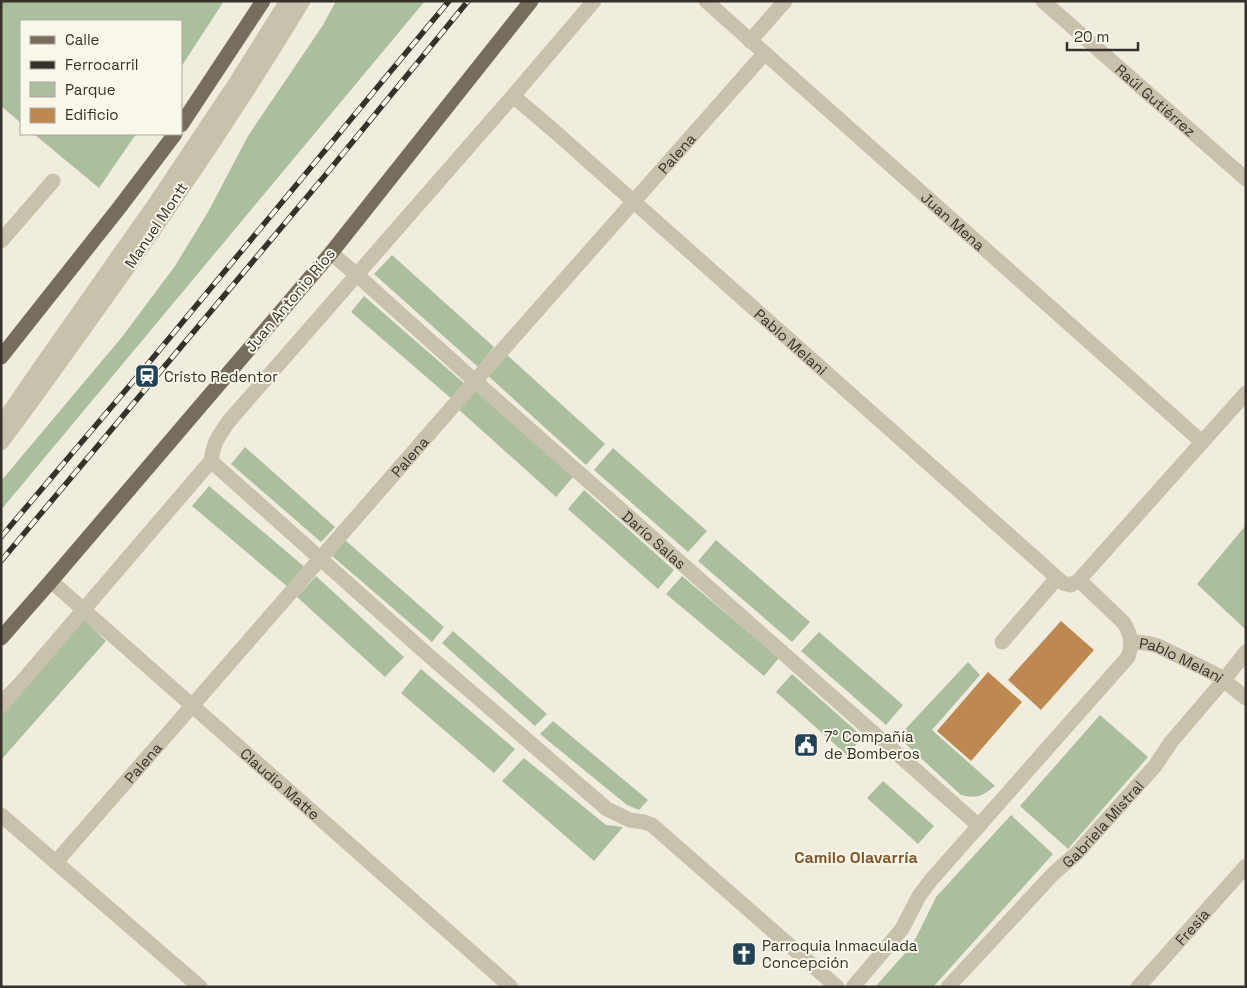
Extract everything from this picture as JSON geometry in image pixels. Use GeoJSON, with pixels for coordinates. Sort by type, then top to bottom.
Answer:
{"type":"FeatureCollection","features":[{"type":"Feature","properties":{"kind":"main road"},"geometry":{"type":"LineString","coordinates":[[182,123],[263,1]]}},
{"type":"Feature","properties":{"kind":"main road","name":"Juan Antonio Ríos"},"geometry":{"type":"LineString","coordinates":[[1,638],[330,253],[531,1]]}},
{"type":"Feature","properties":{"kind":"main road"},"geometry":{"type":"LineString","coordinates":[[1,357],[120,208],[174,135]]}},
{"type":"Feature","properties":{"kind":"street","name":"Manuel Montt"},"geometry":{"type":"LineString","coordinates":[[1,424],[154,205],[235,84],[287,1]]}},
{"type":"Feature","properties":{"kind":"street","name":"Manuel Montt"},"geometry":{"type":"LineString","coordinates":[[1,443],[45,385],[158,224],[249,89],[303,1]]}},
{"type":"Feature","properties":{"kind":"street"},"geometry":{"type":"LineString","coordinates":[[1,706],[211,461],[213,447],[229,421],[594,1]]}},
{"type":"Feature","properties":{"kind":"street","name":"Juan Mena"},"geometry":{"type":"LineString","coordinates":[[706,1],[1202,442]]}},
{"type":"Feature","properties":{"kind":"street"},"geometry":{"type":"LineString","coordinates":[[750,41],[785,1]]}},
{"type":"Feature","properties":{"kind":"street","name":"Raúl Gutiérrez"},"geometry":{"type":"LineString","coordinates":[[1043,1],[1246,179]]}},
{"type":"Feature","properties":{"kind":"street","name":"Palena"},"geometry":{"type":"LineString","coordinates":[[56,862],[475,381],[764,54]]}},
{"type":"Feature","properties":{"kind":"street","name":"Pablo Melani"},"geometry":{"type":"LineString","coordinates":[[513,96],[1069,581],[1124,623],[1132,641],[1158,646],[1217,675],[1246,698]]}},
{"type":"Feature","properties":{"kind":"street"},"geometry":{"type":"LineString","coordinates":[[1,241],[53,181]]}},
{"type":"Feature","properties":{"kind":"street","name":"Darío Salas"},"geometry":{"type":"LineString","coordinates":[[330,253],[357,274],[475,381],[979,826]]}},
{"type":"Feature","properties":{"kind":"street"},"geometry":{"type":"LineString","coordinates":[[1002,642],[1069,581],[1202,442],[1246,392]]}},
{"type":"Feature","properties":{"kind":"street"},"geometry":{"type":"LineString","coordinates":[[211,461],[427,654],[608,809],[630,820],[652,825],[837,987]]}},
{"type":"Feature","properties":{"kind":"street","name":"Claudio Matte"},"geometry":{"type":"LineString","coordinates":[[51,581],[511,987]]}},
{"type":"Feature","properties":{"kind":"street"},"geometry":{"type":"LineString","coordinates":[[852,987],[902,929],[919,896],[931,880],[1124,662],[1130,652],[1132,641]]}},
{"type":"Feature","properties":{"kind":"street","name":"Gabriela Mistral"},"geometry":{"type":"LineString","coordinates":[[951,986],[1054,873],[1077,853],[1155,766],[1171,742],[1246,652]]}},
{"type":"Feature","properties":{"kind":"street"},"geometry":{"type":"LineString","coordinates":[[1,815],[200,987]]}},
{"type":"Feature","properties":{"kind":"street","name":"Fresia"},"geometry":{"type":"LineString","coordinates":[[1138,987],[1246,866]]}},
{"type":"Feature","properties":{"kind":"green space"},"geometry":{"type":"Polygon","coordinates":[[[1,1],[224,1],[182,65],[182,20],[20,20],[20,122],[1,106],[1,1]]]}},
{"type":"Feature","properties":{"kind":"green space"},"geometry":{"type":"Polygon","coordinates":[[[336,1],[425,1],[1,510],[1,481],[122,337],[175,266],[208,212],[248,136],[323,25],[336,1]]]}},
{"type":"Feature","properties":{"kind":"green space"},"geometry":{"type":"Polygon","coordinates":[[[35,135],[135,135],[99,188],[35,135]]]}},
{"type":"Feature","properties":{"kind":"green space"},"geometry":{"type":"Polygon","coordinates":[[[392,255],[494,347],[478,367],[374,274],[392,255]]]}},
{"type":"Feature","properties":{"kind":"green space"},"geometry":{"type":"Polygon","coordinates":[[[364,296],[466,385],[453,400],[351,312],[364,296]]]}},
{"type":"Feature","properties":{"kind":"green space"},"geometry":{"type":"Polygon","coordinates":[[[504,352],[605,444],[586,465],[485,373],[504,352]]]}},
{"type":"Feature","properties":{"kind":"green space"},"geometry":{"type":"Polygon","coordinates":[[[474,388],[573,477],[556,497],[457,408],[474,388]]]}},
{"type":"Feature","properties":{"kind":"green space"},"geometry":{"type":"Polygon","coordinates":[[[245,447],[335,527],[321,542],[231,464],[245,447]]]}},
{"type":"Feature","properties":{"kind":"green space"},"geometry":{"type":"Polygon","coordinates":[[[613,448],[707,531],[688,552],[594,470],[613,448]]]}},
{"type":"Feature","properties":{"kind":"green space"},"geometry":{"type":"Polygon","coordinates":[[[209,486],[307,569],[289,588],[192,506],[209,486]]]}},
{"type":"Feature","properties":{"kind":"green space"},"geometry":{"type":"Polygon","coordinates":[[[584,490],[674,570],[658,589],[568,509],[584,490]]]}},
{"type":"Feature","properties":{"kind":"green space"},"geometry":{"type":"Polygon","coordinates":[[[1246,525],[1246,630],[1197,584],[1246,525]]]}},
{"type":"Feature","properties":{"kind":"green space"},"geometry":{"type":"Polygon","coordinates":[[[345,540],[444,627],[432,642],[331,555],[345,540]]]}},
{"type":"Feature","properties":{"kind":"green space"},"geometry":{"type":"Polygon","coordinates":[[[716,540],[810,622],[792,642],[698,561],[716,540]]]}},
{"type":"Feature","properties":{"kind":"green space"},"geometry":{"type":"Polygon","coordinates":[[[316,576],[404,657],[385,677],[297,597],[316,576]]]}},
{"type":"Feature","properties":{"kind":"green space"},"geometry":{"type":"Polygon","coordinates":[[[682,576],[779,658],[764,676],[666,594],[682,576]]]}},
{"type":"Feature","properties":{"kind":"green space"},"geometry":{"type":"Polygon","coordinates":[[[78,613],[106,641],[1,760],[1,693],[78,613]]]}},
{"type":"Feature","properties":{"kind":"green space"},"geometry":{"type":"Polygon","coordinates":[[[453,631],[547,714],[535,726],[442,643],[453,631]]]}},
{"type":"Feature","properties":{"kind":"green space"},"geometry":{"type":"Polygon","coordinates":[[[819,632],[903,705],[886,725],[801,651],[819,632]]]}},
{"type":"Feature","properties":{"kind":"green space"},"geometry":{"type":"Polygon","coordinates":[[[968,662],[980,675],[932,730],[995,786],[976,797],[961,795],[898,737],[968,662]]]}},
{"type":"Feature","properties":{"kind":"green space"},"geometry":{"type":"Polygon","coordinates":[[[421,669],[515,749],[494,773],[401,693],[421,669]]]}},
{"type":"Feature","properties":{"kind":"green space"},"geometry":{"type":"Polygon","coordinates":[[[792,674],[863,737],[847,755],[776,692],[792,674]]]}},
{"type":"Feature","properties":{"kind":"green space"},"geometry":{"type":"Polygon","coordinates":[[[1100,715],[1148,757],[1068,849],[1020,806],[1100,715]]]}},
{"type":"Feature","properties":{"kind":"green space"},"geometry":{"type":"Polygon","coordinates":[[[553,721],[648,800],[639,810],[627,805],[540,734],[553,721]]]}},
{"type":"Feature","properties":{"kind":"green space"},"geometry":{"type":"Polygon","coordinates":[[[524,758],[606,825],[623,827],[594,861],[502,781],[524,758]]]}},
{"type":"Feature","properties":{"kind":"green space"},"geometry":{"type":"Polygon","coordinates":[[[883,781],[934,826],[918,844],[867,798],[883,781]]]}},
{"type":"Feature","properties":{"kind":"green space"},"geometry":{"type":"Polygon","coordinates":[[[1011,815],[1053,854],[933,987],[875,987],[907,951],[917,936],[936,897],[1011,815]]]}},
{"type":"Feature","properties":{"kind":"building"},"geometry":{"type":"Polygon","coordinates":[[[1061,621],[1094,650],[1041,710],[1008,680],[1061,621]]]}},
{"type":"Feature","properties":{"kind":"building"},"geometry":{"type":"Polygon","coordinates":[[[988,672],[1022,702],[971,761],[937,731],[988,672]]]}},
{"type":"Feature","properties":{"kind":"railway"},"geometry":{"type":"LineString","coordinates":[[1,537],[142,371],[449,1]]}},
{"type":"Feature","properties":{"kind":"railway"},"geometry":{"type":"LineString","coordinates":[[1,561],[323,178],[468,1]]}},
{"type":"Feature","properties":{"kind":"place","name":"Cristo Redentor"},"geometry":{"type":"Point","coordinates":[147,376]}},
{"type":"Feature","properties":{"kind":"place","name":"7° Compañía de Bomberos"},"geometry":{"type":"Point","coordinates":[806,745]}},
{"type":"Feature","properties":{"kind":"place","name":"Parroquia Inmaculada Concepción"},"geometry":{"type":"Point","coordinates":[744,954]}},
{"type":"Feature","properties":{"kind":"district","name":"Camilo Olavarría"},"geometry":{"type":"Point","coordinates":[856,857]}}]}
